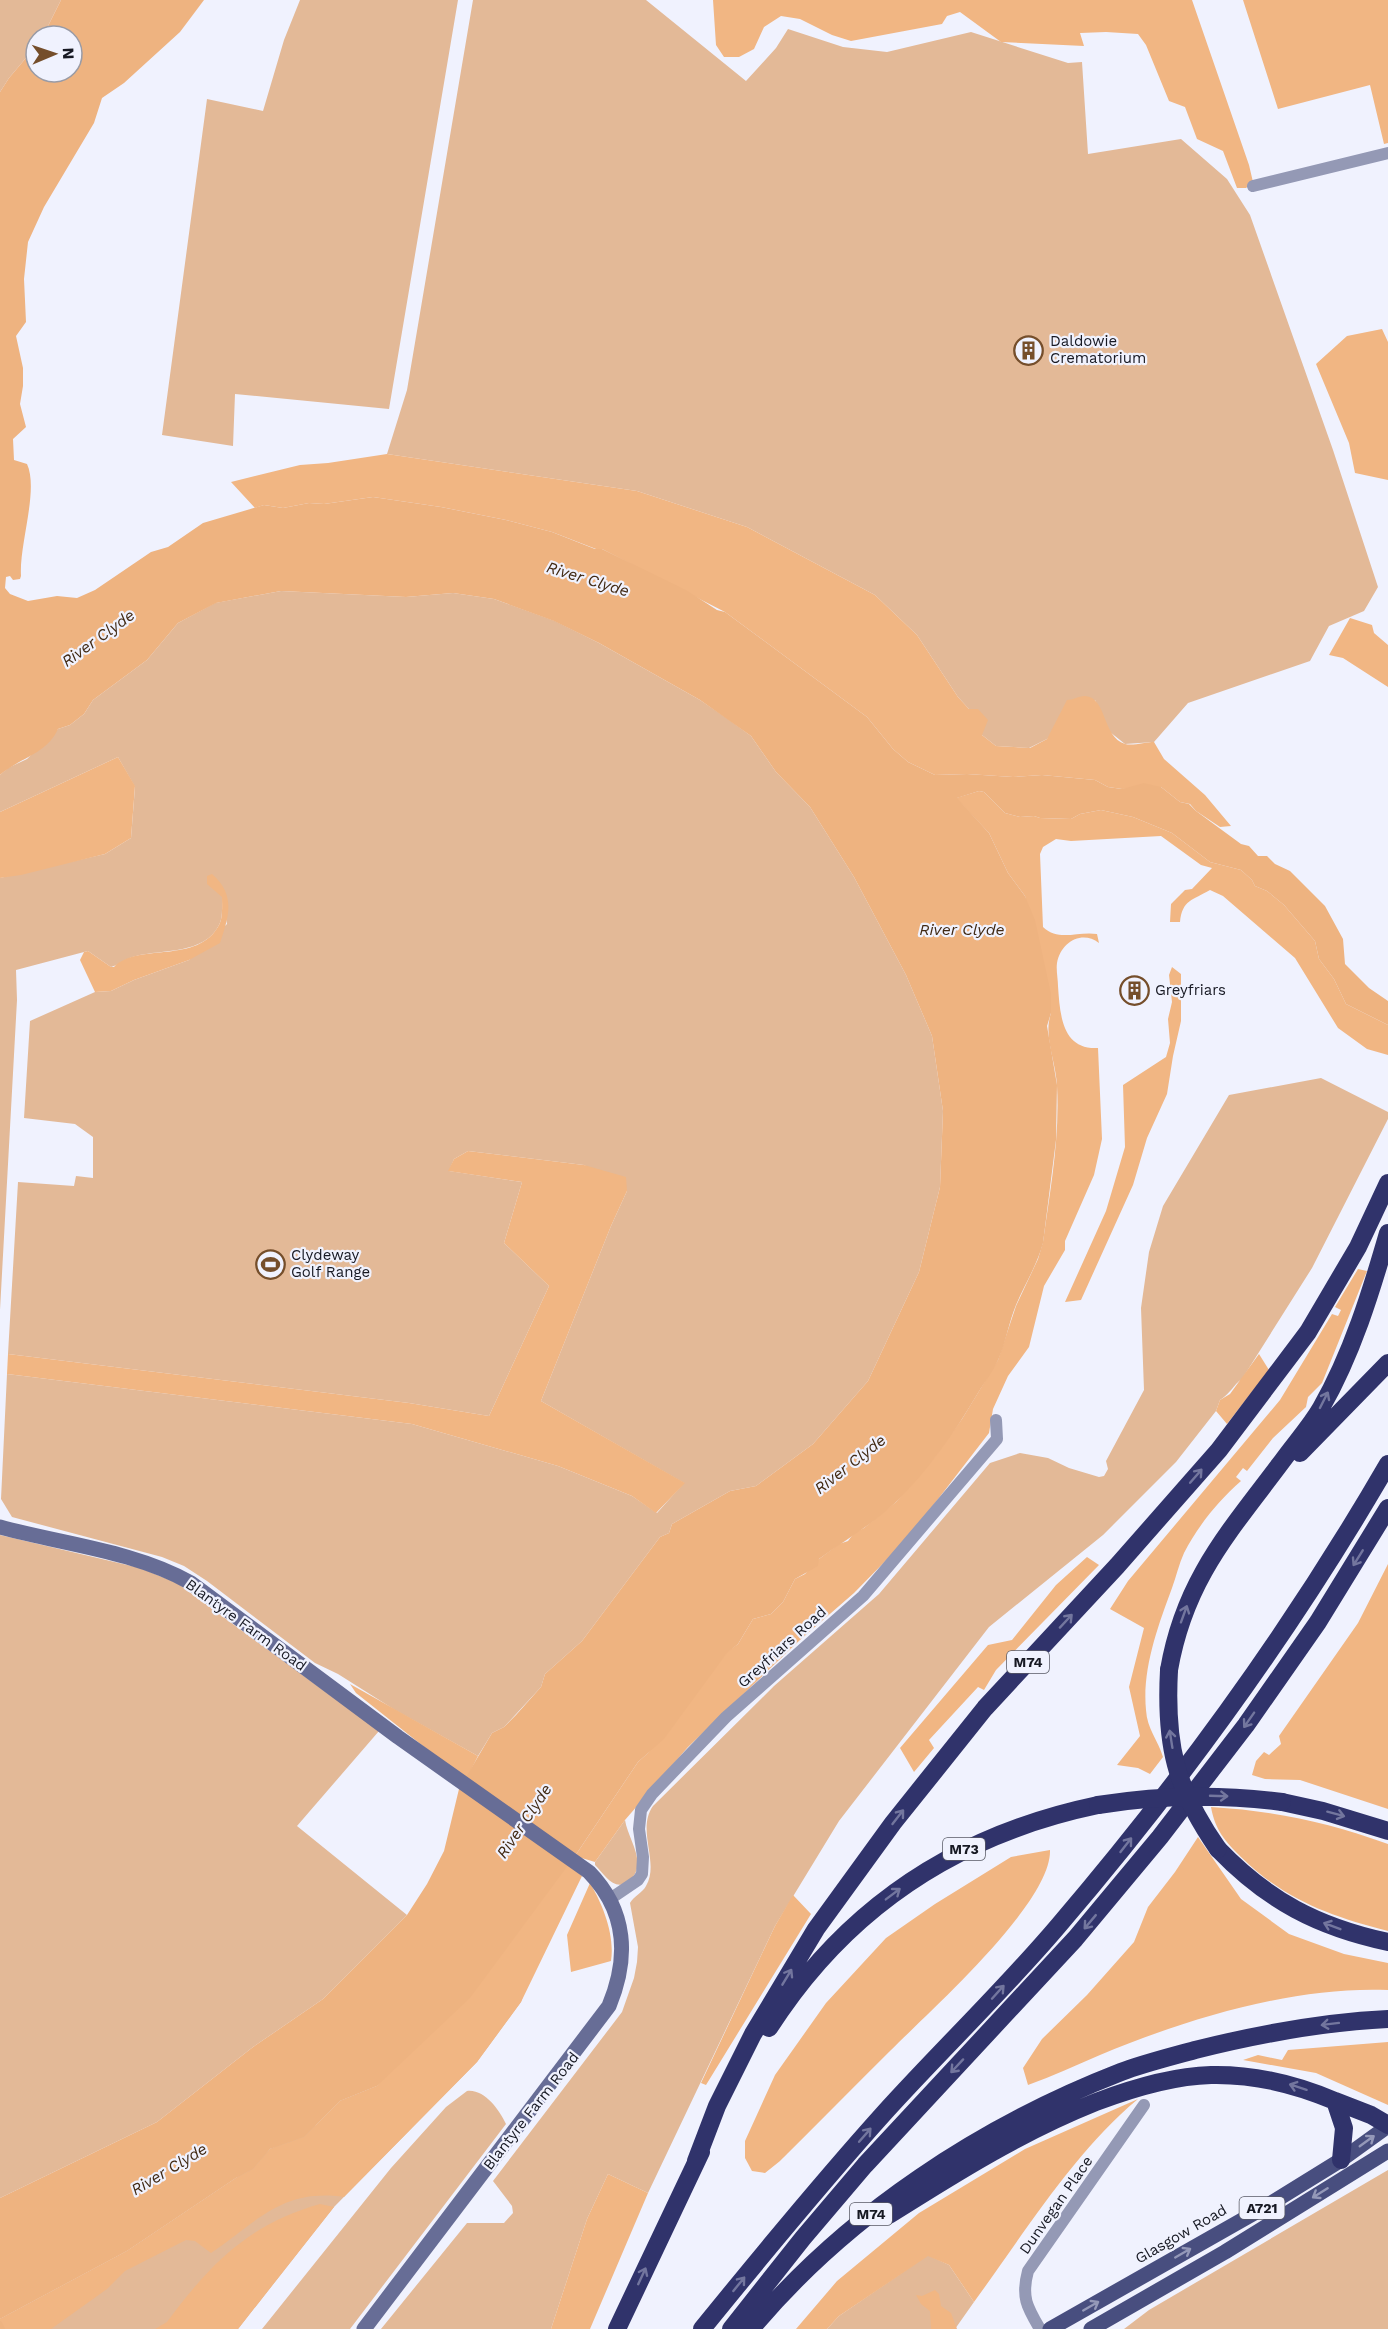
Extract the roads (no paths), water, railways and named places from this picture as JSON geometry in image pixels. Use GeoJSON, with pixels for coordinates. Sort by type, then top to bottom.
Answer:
{"type":"FeatureCollection","features":[{"type":"Feature","properties":{"kind":"highway","name":"M74"},"geometry":{"type":"LineString","coordinates":[[696,2161],[717,2106],[753,2034],[816,1929],[893,1823],[985,1708],[1117,1566],[1219,1450],[1308,1332],[1358,1247],[1388,1183]]}},
{"type":"Feature","properties":{"kind":"highway"},"geometry":{"type":"LineString","coordinates":[[1388,1233],[1354,1337],[1321,1408],[1215,1551],[1197,1583],[1181,1620],[1169,1670],[1168,1718],[1180,1780],[1191,1806],[1218,1849],[1256,1885],[1289,1907],[1337,1929],[1388,1942]]}},
{"type":"Feature","properties":{"kind":"highway"},"geometry":{"type":"LineString","coordinates":[[1242,1516],[1388,1363]]}},
{"type":"Feature","properties":{"kind":"highway"},"geometry":{"type":"LineString","coordinates":[[702,2329],[835,2169],[1058,1927],[1125,1845],[1203,1746],[1274,1646],[1345,1539],[1388,1464]]}},
{"type":"Feature","properties":{"kind":"highway","name":"M74"},"geometry":{"type":"LineString","coordinates":[[731,2329],[803,2238],[865,2165],[1075,1940],[1160,1837],[1246,1725],[1318,1622],[1388,1508]]}},
{"type":"Feature","properties":{"kind":"highway","name":"M73"},"geometry":{"type":"LineString","coordinates":[[696,2161],[744,2069],[772,2023],[810,1973],[868,1913],[922,1874],[962,1850],[1019,1825],[1098,1805],[1168,1796],[1225,1796],[1282,1802],[1323,1811],[1388,1831]]}},
{"type":"Feature","properties":{"kind":"highway","name":"M74"},"geometry":{"type":"LineString","coordinates":[[751,2329],[778,2297],[830,2248],[906,2189],[972,2145],[1076,2091],[1147,2063],[1267,2033],[1354,2021],[1388,2019]]}},
{"type":"Feature","properties":{"kind":"highway","name":"M74"},"geometry":{"type":"LineString","coordinates":[[888,2216],[957,2163],[1049,2110],[1120,2079],[1217,2045]]}},
{"type":"Feature","properties":{"kind":"highway"},"geometry":{"type":"LineString","coordinates":[[766,2329],[788,2303],[828,2264],[888,2216],[977,2159],[1063,2115],[1150,2084],[1210,2075],[1249,2077],[1291,2084],[1371,2115],[1388,2125]]}},
{"type":"Feature","properties":{"kind":"highway"},"geometry":{"type":"LineString","coordinates":[[1335,2101],[1344,2128],[1341,2160]]}},
{"type":"Feature","properties":{"kind":"highway"},"geometry":{"type":"LineString","coordinates":[[617,2329],[696,2161]]}},
{"type":"Feature","properties":{"kind":"main road","name":"Blantyre Farm Road"},"geometry":{"type":"LineString","coordinates":[[0,1527],[139,1561],[180,1577],[222,1605],[463,1784],[589,1872],[610,1899],[619,1926],[622,1948],[618,1981],[609,2006],[364,2329]]}},
{"type":"Feature","properties":{"kind":"main road","name":"Glasgow Road"},"geometry":{"type":"LineString","coordinates":[[1050,2329],[1265,2206],[1341,2160],[1388,2125]]}},
{"type":"Feature","properties":{"kind":"main road","name":"A721"},"geometry":{"type":"LineString","coordinates":[[1091,2329],[1225,2252],[1388,2151]]}},
{"type":"Feature","properties":{"kind":"street"},"geometry":{"type":"LineString","coordinates":[[1252,186],[1388,153]]}},
{"type":"Feature","properties":{"kind":"street","name":"Greyfriars Road"},"geometry":{"type":"LineString","coordinates":[[610,1899],[638,1880],[642,1874],[643,1857],[639,1829],[641,1810],[652,1794],[726,1717],[863,1596],[997,1439],[996,1420]]}},
{"type":"Feature","properties":{"kind":"street","name":"Dunvegan Place"},"geometry":{"type":"LineString","coordinates":[[1040,2329],[1027,2307],[1024,2287],[1028,2271],[1144,2105]]}},
{"type":"Feature","properties":{"kind":"water","name":"River Clyde"},"geometry":{"type":"Polygon","coordinates":[[[61,0],[204,0],[180,32],[124,83],[102,98],[94,123],[44,207],[28,242],[24,279],[26,322],[16,336],[23,368],[20,404],[26,427],[13,439],[14,460],[27,464],[31,488],[21,576],[20,579],[13,580],[10,576],[6,577],[5,588],[10,594],[28,601],[57,596],[77,598],[95,590],[151,552],[168,547],[203,523],[264,505],[283,508],[309,503],[324,504],[373,497],[441,507],[552,532],[595,549],[602,549],[686,590],[717,610],[725,612],[867,717],[893,749],[908,762],[935,775],[967,774],[1013,777],[1042,775],[1095,780],[1108,787],[1122,789],[1144,783],[1161,787],[1180,802],[1189,804],[1241,844],[1249,846],[1258,856],[1267,856],[1275,864],[1290,871],[1325,906],[1343,939],[1345,964],[1369,988],[1388,1001],[1388,1025],[1346,1004],[1334,979],[1319,959],[1315,941],[1284,905],[1267,891],[1255,886],[1241,870],[1210,862],[1172,833],[1133,817],[1101,810],[1080,814],[1071,819],[1020,817],[1005,813],[984,792],[979,791],[957,798],[989,833],[1008,873],[1025,896],[1035,920],[1051,994],[1051,1013],[1047,1026],[1057,1085],[1056,1140],[1043,1243],[1016,1305],[999,1358],[989,1376],[960,1422],[908,1490],[878,1518],[819,1559],[818,1566],[795,1579],[783,1602],[771,1614],[753,1619],[738,1644],[727,1653],[664,1739],[638,1762],[575,1856],[470,1998],[377,2086],[340,2101],[304,2137],[270,2149],[253,2169],[127,2251],[0,2319],[0,2198],[157,2122],[253,2047],[323,1999],[407,1915],[427,1884],[444,1851],[459,1789],[492,1733],[504,1727],[516,1715],[541,1687],[545,1674],[582,1641],[660,1537],[669,1533],[672,1524],[730,1491],[756,1486],[813,1444],[868,1381],[919,1272],[940,1187],[943,1111],[932,1036],[906,975],[854,877],[810,807],[776,772],[751,736],[700,700],[599,643],[554,621],[494,599],[453,593],[406,597],[281,591],[216,603],[178,623],[147,660],[93,700],[84,714],[70,725],[58,729],[40,750],[0,775],[0,92],[24,60],[24,84],[84,84],[84,24],[49,24],[61,0]]]}},
{"type":"Feature","properties":{"kind":"waterway"},"geometry":{"type":"LineString","coordinates":[[0,2323],[3,2329]]}},
{"type":"Feature","properties":{"kind":"place","name":"Daldowie Crematorium"},"geometry":{"type":"Point","coordinates":[1029,350]}},
{"type":"Feature","properties":{"kind":"place","name":"Greyfriars"},"geometry":{"type":"Point","coordinates":[1134,990]}},
{"type":"Feature","properties":{"kind":"place","name":"Clydeway Golf Range"},"geometry":{"type":"Point","coordinates":[270,1264]}}]}
